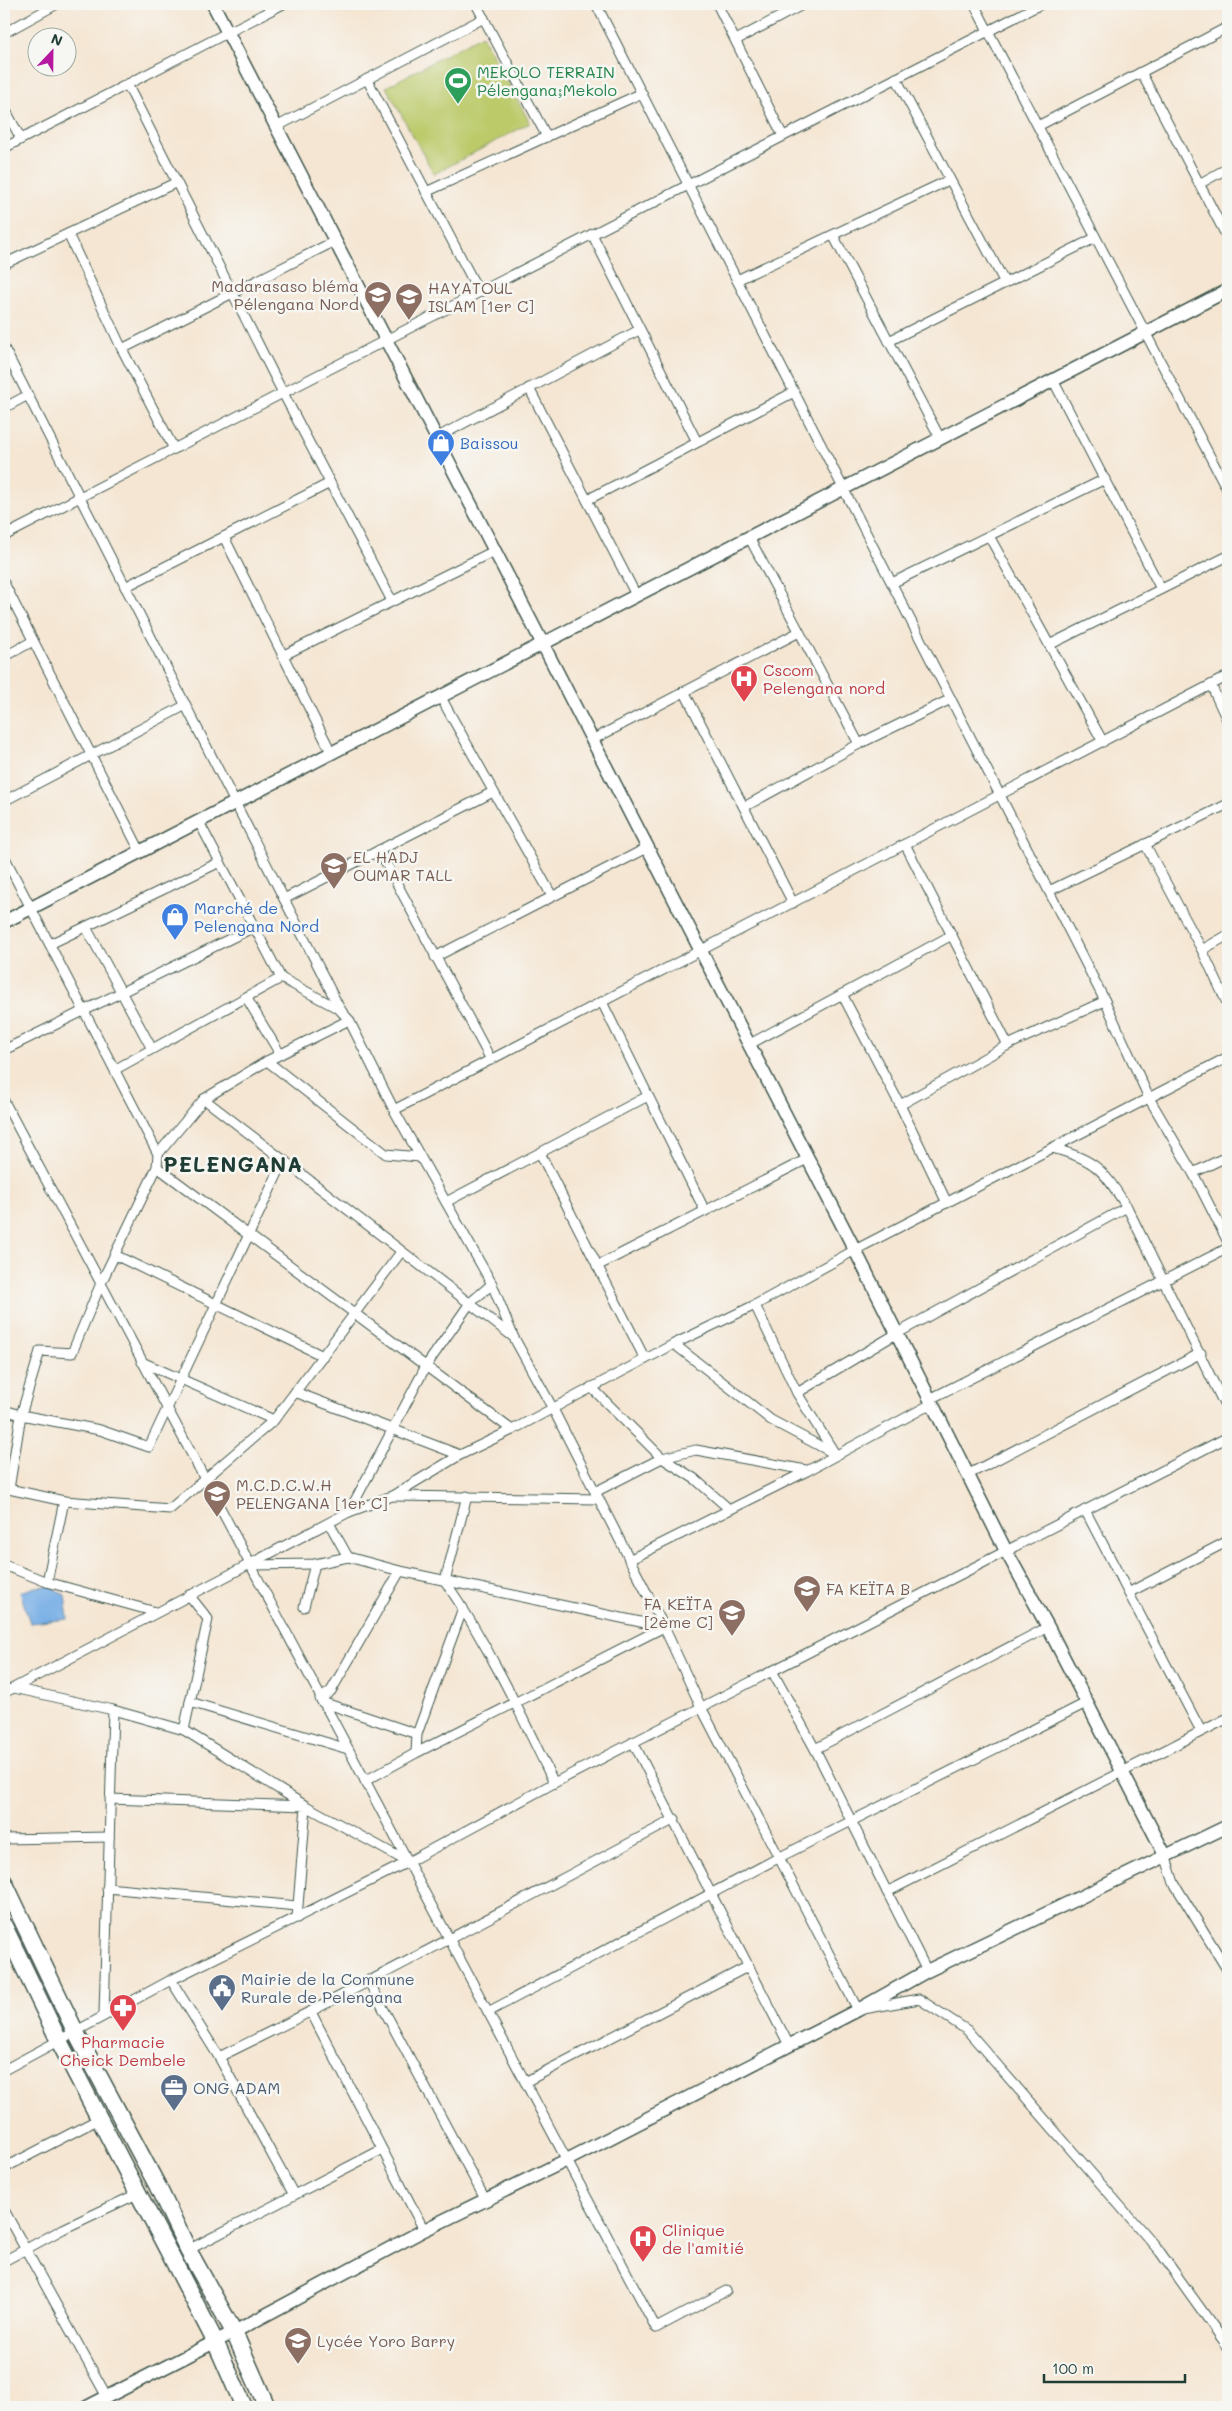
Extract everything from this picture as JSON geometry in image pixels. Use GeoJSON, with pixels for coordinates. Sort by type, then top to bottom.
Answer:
{"type":"FeatureCollection","features":[{"type":"Feature","properties":{"kind":"highway"},"geometry":{"type":"LineString","coordinates":[[4,1882],[76,2032],[157,2185],[188,2250],[234,2332],[267,2407]]}},
{"type":"Feature","properties":{"kind":"highway"},"geometry":{"type":"LineString","coordinates":[[4,1926],[59,2040],[215,2341],[244,2407]]}},
{"type":"Feature","properties":{"kind":"street"},"geometry":{"type":"LineString","coordinates":[[4,32],[57,4]]}},
{"type":"Feature","properties":{"kind":"street"},"geometry":{"type":"LineString","coordinates":[[213,4],[855,1250],[1006,1551],[1048,1627],[1165,1855],[1174,1883],[1228,1971]]}},
{"type":"Feature","properties":{"kind":"street"},"geometry":{"type":"LineString","coordinates":[[4,148],[283,4]]}},
{"type":"Feature","properties":{"kind":"street"},"geometry":{"type":"LineString","coordinates":[[476,4],[547,136]]}},
{"type":"Feature","properties":{"kind":"street"},"geometry":{"type":"LineString","coordinates":[[596,4],[1105,1001],[1149,1098],[1193,1173],[1228,1242]]}},
{"type":"Feature","properties":{"kind":"street"},"geometry":{"type":"LineString","coordinates":[[717,4],[783,136]]}},
{"type":"Feature","properties":{"kind":"street"},"geometry":{"type":"LineString","coordinates":[[736,40],[804,4]]}},
{"type":"Feature","properties":{"kind":"street"},"geometry":{"type":"LineString","coordinates":[[974,4],[1228,490]]}},
{"type":"Feature","properties":{"kind":"street"},"geometry":{"type":"LineString","coordinates":[[4,536],[1040,4]]}},
{"type":"Feature","properties":{"kind":"street"},"geometry":{"type":"LineString","coordinates":[[276,127],[484,18]]}},
{"type":"Feature","properties":{"kind":"street"},"geometry":{"type":"LineString","coordinates":[[1038,126],[1228,27]]}},
{"type":"Feature","properties":{"kind":"street"},"geometry":{"type":"LineString","coordinates":[[1141,72],[1228,239]]}},
{"type":"Feature","properties":{"kind":"street"},"geometry":{"type":"LineString","coordinates":[[896,78],[1005,283]]}},
{"type":"Feature","properties":{"kind":"street"},"geometry":{"type":"LineString","coordinates":[[367,79],[479,292]]}},
{"type":"Feature","properties":{"kind":"street"},"geometry":{"type":"LineString","coordinates":[[126,84],[282,393],[392,601]]}},
{"type":"Feature","properties":{"kind":"street"},"geometry":{"type":"LineString","coordinates":[[426,192],[642,93]]}},
{"type":"Feature","properties":{"kind":"street"},"geometry":{"type":"LineString","coordinates":[[4,107],[21,139]]}},
{"type":"Feature","properties":{"kind":"street"},"geometry":{"type":"LineString","coordinates":[[1199,184],[1228,168]]}},
{"type":"Feature","properties":{"kind":"street"},"geometry":{"type":"LineString","coordinates":[[737,280],[949,180]]}},
{"type":"Feature","properties":{"kind":"street"},"geometry":{"type":"LineString","coordinates":[[4,264],[175,183]]}},
{"type":"Feature","properties":{"kind":"street"},"geometry":{"type":"LineString","coordinates":[[68,234],[122,348],[174,448]]}},
{"type":"Feature","properties":{"kind":"street"},"geometry":{"type":"LineString","coordinates":[[592,234],[638,330],[697,442]]}},
{"type":"Feature","properties":{"kind":"street"},"geometry":{"type":"LineString","coordinates":[[833,234],[940,438]]}},
{"type":"Feature","properties":{"kind":"street"},"geometry":{"type":"LineString","coordinates":[[889,341],[1095,238]]}},
{"type":"Feature","properties":{"kind":"street"},"geometry":{"type":"LineString","coordinates":[[122,348],[335,241]]}},
{"type":"Feature","properties":{"kind":"street"},"geometry":{"type":"LineString","coordinates":[[4,922],[1228,290]]}},
{"type":"Feature","properties":{"kind":"street"},"geometry":{"type":"LineString","coordinates":[[436,438],[638,330]]}},
{"type":"Feature","properties":{"kind":"street"},"geometry":{"type":"LineString","coordinates":[[4,348],[341,1011],[349,1020],[394,1110],[492,1284],[513,1336],[552,1407],[664,1627],[701,1707],[858,2010]]}},
{"type":"Feature","properties":{"kind":"street"},"geometry":{"type":"LineString","coordinates":[[1053,380],[1162,589]]}},
{"type":"Feature","properties":{"kind":"street"},"geometry":{"type":"LineString","coordinates":[[529,388],[636,595]]}},
{"type":"Feature","properties":{"kind":"street"},"geometry":{"type":"LineString","coordinates":[[587,500],[794,392]]}},
{"type":"Feature","properties":{"kind":"street"},"geometry":{"type":"LineString","coordinates":[[4,408],[28,395]]}},
{"type":"Feature","properties":{"kind":"street"},"geometry":{"type":"LineString","coordinates":[[892,583],[1105,479]]}},
{"type":"Feature","properties":{"kind":"street"},"geometry":{"type":"LineString","coordinates":[[125,587],[330,483]]}},
{"type":"Feature","properties":{"kind":"street"},"geometry":{"type":"LineString","coordinates":[[989,536],[1102,742]]}},
{"type":"Feature","properties":{"kind":"street"},"geometry":{"type":"LineString","coordinates":[[224,537],[331,752]]}},
{"type":"Feature","properties":{"kind":"street"},"geometry":{"type":"LineString","coordinates":[[749,537],[859,744]]}},
{"type":"Feature","properties":{"kind":"street"},"geometry":{"type":"LineString","coordinates":[[282,656],[494,551]]}},
{"type":"Feature","properties":{"kind":"street"},"geometry":{"type":"LineString","coordinates":[[1048,645],[1228,556]]}},
{"type":"Feature","properties":{"kind":"street"},"geometry":{"type":"LineString","coordinates":[[4,583],[140,851]]}},
{"type":"Feature","properties":{"kind":"street"},"geometry":{"type":"LineString","coordinates":[[592,740],[799,632]]}},
{"type":"Feature","properties":{"kind":"street"},"geometry":{"type":"LineString","coordinates":[[4,657],[33,641]]}},
{"type":"Feature","properties":{"kind":"street"},"geometry":{"type":"LineString","coordinates":[[394,1110],[1228,676]]}},
{"type":"Feature","properties":{"kind":"street"},"geometry":{"type":"LineString","coordinates":[[1211,685],[1228,722]]}},
{"type":"Feature","properties":{"kind":"street"},"geometry":{"type":"LineString","coordinates":[[684,692],[793,903]]}},
{"type":"Feature","properties":{"kind":"street"},"geometry":{"type":"LineString","coordinates":[[440,696],[552,896]]}},
{"type":"Feature","properties":{"kind":"street"},"geometry":{"type":"LineString","coordinates":[[744,808],[859,744],[951,698]]}},
{"type":"Feature","properties":{"kind":"street"},"geometry":{"type":"LineString","coordinates":[[4,801],[186,705]]}},
{"type":"Feature","properties":{"kind":"street"},"geometry":{"type":"LineString","coordinates":[[284,899],[493,792]]}},
{"type":"Feature","properties":{"kind":"street"},"geometry":{"type":"LineString","coordinates":[[1049,891],[1228,804]]}},
{"type":"Feature","properties":{"kind":"street"},"geometry":{"type":"LineString","coordinates":[[199,822],[281,978],[341,1011]]}},
{"type":"Feature","properties":{"kind":"street"},"geometry":{"type":"LineString","coordinates":[[905,844],[1008,1045]]}},
{"type":"Feature","properties":{"kind":"street"},"geometry":{"type":"LineString","coordinates":[[1145,844],[1202,950],[1228,1004]]}},
{"type":"Feature","properties":{"kind":"street"},"geometry":{"type":"LineString","coordinates":[[435,957],[647,848]]}},
{"type":"Feature","properties":{"kind":"street"},"geometry":{"type":"LineString","coordinates":[[379,850],[491,1060]]}},
{"type":"Feature","properties":{"kind":"street"},"geometry":{"type":"LineString","coordinates":[[4,856],[116,1069],[158,1154],[157,1166],[101,1283],[72,1353],[40,1351],[21,1416],[6,1489],[64,1501],[170,1509],[274,1420],[401,1252]]}},
{"type":"Feature","properties":{"kind":"street"},"geometry":{"type":"LineString","coordinates":[[50,944],[220,862]]}},
{"type":"Feature","properties":{"kind":"street"},"geometry":{"type":"LineString","coordinates":[[86,927],[152,1049]]}},
{"type":"Feature","properties":{"kind":"street"},"geometry":{"type":"LineString","coordinates":[[4,1050],[254,927]]}},
{"type":"Feature","properties":{"kind":"street"},"geometry":{"type":"LineString","coordinates":[[748,1045],[952,935]]}},
{"type":"Feature","properties":{"kind":"street"},"geometry":{"type":"LineString","coordinates":[[1202,950],[1228,935]]}},
{"type":"Feature","properties":{"kind":"street"},"geometry":{"type":"LineString","coordinates":[[116,1069],[281,978]]}},
{"type":"Feature","properties":{"kind":"street"},"geometry":{"type":"LineString","coordinates":[[842,994],[900,1105],[947,1203]]}},
{"type":"Feature","properties":{"kind":"street"},"geometry":{"type":"LineString","coordinates":[[246,997],[280,1054]]}},
{"type":"Feature","properties":{"kind":"street"},"geometry":{"type":"LineString","coordinates":[[900,1105],[1008,1045],[1105,1001]]}},
{"type":"Feature","properties":{"kind":"street"},"geometry":{"type":"LineString","coordinates":[[602,1002],[705,1211]]}},
{"type":"Feature","properties":{"kind":"street"},"geometry":{"type":"LineString","coordinates":[[158,1154],[204,1099],[267,1061],[349,1020]]}},
{"type":"Feature","properties":{"kind":"street"},"geometry":{"type":"LineString","coordinates":[[4,1693],[328,1523],[350,1512],[392,1496],[460,1455],[512,1430],[552,1407],[674,1344],[756,1305],[855,1250],[1228,1057]]}},
{"type":"Feature","properties":{"kind":"street"},"geometry":{"type":"LineString","coordinates":[[267,1061],[386,1154],[420,1157]]}},
{"type":"Feature","properties":{"kind":"street"},"geometry":{"type":"LineString","coordinates":[[446,1202],[648,1096]]}},
{"type":"Feature","properties":{"kind":"street"},"geometry":{"type":"LineString","coordinates":[[204,1099],[401,1252],[513,1336]]}},
{"type":"Feature","properties":{"kind":"street"},"geometry":{"type":"LineString","coordinates":[[4,1101],[656,2328],[726,2291]]}},
{"type":"Feature","properties":{"kind":"street"},"geometry":{"type":"LineString","coordinates":[[1052,1148],[1079,1156],[1096,1166],[1110,1180],[1127,1207],[1228,1412]]}},
{"type":"Feature","properties":{"kind":"street"},"geometry":{"type":"LineString","coordinates":[[540,1152],[645,1359]]}},
{"type":"Feature","properties":{"kind":"street"},"geometry":{"type":"LineString","coordinates":[[1193,1173],[1228,1156]]}},
{"type":"Feature","properties":{"kind":"street"},"geometry":{"type":"LineString","coordinates":[[597,1266],[807,1159]]}},
{"type":"Feature","properties":{"kind":"street"},"geometry":{"type":"LineString","coordinates":[[4,1410],[21,1416],[100,1430],[149,1447],[284,1160]]}},
{"type":"Feature","properties":{"kind":"street"},"geometry":{"type":"LineString","coordinates":[[157,1166],[512,1430]]}},
{"type":"Feature","properties":{"kind":"street"},"geometry":{"type":"LineString","coordinates":[[797,1394],[896,1334],[1127,1207]]}},
{"type":"Feature","properties":{"kind":"street"},"geometry":{"type":"LineString","coordinates":[[629,1560],[807,1470],[932,1401],[1228,1248]]}},
{"type":"Feature","properties":{"kind":"street"},"geometry":{"type":"LineString","coordinates":[[115,1255],[323,1356]]}},
{"type":"Feature","properties":{"kind":"street"},"geometry":{"type":"LineString","coordinates":[[350,1512],[391,1429],[426,1366],[470,1303],[492,1284]]}},
{"type":"Feature","properties":{"kind":"street"},"geometry":{"type":"LineString","coordinates":[[756,1305],[797,1394],[835,1454]]}},
{"type":"Feature","properties":{"kind":"street"},"geometry":{"type":"LineString","coordinates":[[674,1344],[771,1420],[835,1454]]}},
{"type":"Feature","properties":{"kind":"street"},"geometry":{"type":"LineString","coordinates":[[969,1474],[1201,1354]]}},
{"type":"Feature","properties":{"kind":"street"},"geometry":{"type":"LineString","coordinates":[[142,1362],[274,1420]]}},
{"type":"Feature","properties":{"kind":"street"},"geometry":{"type":"LineString","coordinates":[[591,1387],[662,1458],[695,1479],[728,1509]]}},
{"type":"Feature","properties":{"kind":"street"},"geometry":{"type":"LineString","coordinates":[[295,1392],[460,1455]]}},
{"type":"Feature","properties":{"kind":"street"},"geometry":{"type":"LineString","coordinates":[[4,2070],[76,2032],[104,2014],[408,1862],[554,1782],[1228,1437]]}},
{"type":"Feature","properties":{"kind":"street"},"geometry":{"type":"LineString","coordinates":[[392,1496],[597,1496],[662,1458],[696,1450],[807,1470]]}},
{"type":"Feature","properties":{"kind":"street"},"geometry":{"type":"LineString","coordinates":[[467,1496],[445,1581],[463,1608],[515,1703],[554,1782]]}},
{"type":"Feature","properties":{"kind":"street"},"geometry":{"type":"LineString","coordinates":[[47,1582],[64,1501]]}},
{"type":"Feature","properties":{"kind":"street"},"geometry":{"type":"LineString","coordinates":[[1085,1510],[1130,1592],[1201,1731]]}},
{"type":"Feature","properties":{"kind":"street"},"geometry":{"type":"LineString","coordinates":[[328,1523],[348,1558]]}},
{"type":"Feature","properties":{"kind":"street"},"geometry":{"type":"LineString","coordinates":[[1130,1592],[1228,1541]]}},
{"type":"Feature","properties":{"kind":"street"},"geometry":{"type":"LineString","coordinates":[[251,1565],[315,1564],[348,1558],[445,1581],[664,1627]]}},
{"type":"Feature","properties":{"kind":"street"},"geometry":{"type":"LineString","coordinates":[[304,1607],[315,1564]]}},
{"type":"Feature","properties":{"kind":"street"},"geometry":{"type":"LineString","coordinates":[[4,1565],[47,1582],[156,1612]]}},
{"type":"Feature","properties":{"kind":"street"},"geometry":{"type":"LineString","coordinates":[[321,1700],[331,1692],[400,1571]]}},
{"type":"Feature","properties":{"kind":"street"},"geometry":{"type":"LineString","coordinates":[[184,1730],[208,1619],[189,1595]]}},
{"type":"Feature","properties":{"kind":"street"},"geometry":{"type":"LineString","coordinates":[[416,1753],[417,1734],[463,1608]]}},
{"type":"Feature","properties":{"kind":"street"},"geometry":{"type":"LineString","coordinates":[[365,1781],[416,1753],[664,1627]]}},
{"type":"Feature","properties":{"kind":"street"},"geometry":{"type":"LineString","coordinates":[[814,1749],[1048,1627]]}},
{"type":"Feature","properties":{"kind":"street"},"geometry":{"type":"LineString","coordinates":[[772,1671],[814,1749],[927,1971]]}},
{"type":"Feature","properties":{"kind":"street"},"geometry":{"type":"LineString","coordinates":[[14,1688],[113,1710],[184,1730],[306,1806],[408,1862]]}},
{"type":"Feature","properties":{"kind":"street"},"geometry":{"type":"LineString","coordinates":[[321,1700],[417,1734]]}},
{"type":"Feature","properties":{"kind":"street"},"geometry":{"type":"LineString","coordinates":[[190,1702],[348,1749]]}},
{"type":"Feature","properties":{"kind":"street"},"geometry":{"type":"LineString","coordinates":[[488,2012],[780,1857],[1086,1703]]}},
{"type":"Feature","properties":{"kind":"street"},"geometry":{"type":"LineString","coordinates":[[104,2014],[113,1710]]}},
{"type":"Feature","properties":{"kind":"street"},"geometry":{"type":"LineString","coordinates":[[887,1892],[1228,1718]]}},
{"type":"Feature","properties":{"kind":"street"},"geometry":{"type":"LineString","coordinates":[[633,1742],[675,1819],[789,2045]]}},
{"type":"Feature","properties":{"kind":"street"},"geometry":{"type":"LineString","coordinates":[[110,1799],[306,1806]]}},
{"type":"Feature","properties":{"kind":"street"},"geometry":{"type":"LineString","coordinates":[[297,1918],[306,1806]]}},
{"type":"Feature","properties":{"kind":"street"},"geometry":{"type":"LineString","coordinates":[[219,2057],[311,2012],[368,1980],[675,1819]]}},
{"type":"Feature","properties":{"kind":"street"},"geometry":{"type":"LineString","coordinates":[[87,2407],[234,2332],[424,2230],[567,2160],[858,2010],[927,1971],[1228,1826]]}},
{"type":"Feature","properties":{"kind":"street"},"geometry":{"type":"LineString","coordinates":[[4,1839],[109,1837]]}},
{"type":"Feature","properties":{"kind":"street"},"geometry":{"type":"LineString","coordinates":[[107,1888],[297,1906]]}},
{"type":"Feature","properties":{"kind":"street"},"geometry":{"type":"LineString","coordinates":[[525,2082],[749,1966]]}},
{"type":"Feature","properties":{"kind":"street"},"geometry":{"type":"LineString","coordinates":[[171,1980],[219,2057],[294,2195]]}},
{"type":"Feature","properties":{"kind":"street"},"geometry":{"type":"LineString","coordinates":[[368,1980],[485,2199]]}},
{"type":"Feature","properties":{"kind":"street"},"geometry":{"type":"LineString","coordinates":[[858,2010],[918,1999],[967,2030],[1160,2252],[1228,2347]]}},
{"type":"Feature","properties":{"kind":"street"},"geometry":{"type":"LineString","coordinates":[[311,2012],[424,2230]]}},
{"type":"Feature","properties":{"kind":"street"},"geometry":{"type":"LineString","coordinates":[[4,2168],[101,2118]]}},
{"type":"Feature","properties":{"kind":"street"},"geometry":{"type":"LineString","coordinates":[[188,2250],[381,2150]]}},
{"type":"Feature","properties":{"kind":"street"},"geometry":{"type":"LineString","coordinates":[[4,2261],[63,2229],[139,2193]]}},
{"type":"Feature","properties":{"kind":"street"},"geometry":{"type":"LineString","coordinates":[[4,2210],[24,2250],[107,2397]]}},
{"type":"Feature","properties":{"kind":"green space","name":"MEkOLO TERRAIN Pélengana;Mekolo"},"geometry":{"type":"Polygon","coordinates":[[[482,35],[530,123],[434,174],[386,87],[482,35]]]}},
{"type":"Feature","properties":{"kind":"water"},"geometry":{"type":"Polygon","coordinates":[[[50,1586],[65,1595],[68,1619],[30,1623],[20,1592],[35,1587],[50,1586]]]}},
{"type":"Feature","properties":{"kind":"place","name":"MEkOLO TERRAIN Pélengana;Mekolo"},"geometry":{"type":"Point","coordinates":[458,105]}},
{"type":"Feature","properties":{"kind":"place","name":"Madarasaso bléma Pélengana Nord"},"geometry":{"type":"Point","coordinates":[378,319]}},
{"type":"Feature","properties":{"kind":"place","name":"HAYATOUL ISLAM [1er C]"},"geometry":{"type":"Point","coordinates":[409,321]}},
{"type":"Feature","properties":{"kind":"place","name":"Baissou"},"geometry":{"type":"Point","coordinates":[441,467]}},
{"type":"Feature","properties":{"kind":"place","name":"Cscom Pelengana nord"},"geometry":{"type":"Point","coordinates":[744,703]}},
{"type":"Feature","properties":{"kind":"place","name":"EL HADJ OUMAR TALL"},"geometry":{"type":"Point","coordinates":[334,890]}},
{"type":"Feature","properties":{"kind":"place","name":"Marché de Pelengana Nord"},"geometry":{"type":"Point","coordinates":[175,941]}},
{"type":"Feature","properties":{"kind":"place","name":"M.C.D.C.W.H PELENGANA [1er C]"},"geometry":{"type":"Point","coordinates":[217,1518]}},
{"type":"Feature","properties":{"kind":"place","name":"FA KEÏTA B"},"geometry":{"type":"Point","coordinates":[807,1613]}},
{"type":"Feature","properties":{"kind":"place","name":"FA KEÏTA [2ème C]"},"geometry":{"type":"Point","coordinates":[732,1637]}},
{"type":"Feature","properties":{"kind":"place","name":"Mairie de la Commune Rurale de Pelengana"},"geometry":{"type":"Point","coordinates":[222,2012]}},
{"type":"Feature","properties":{"kind":"place","name":"Pharmacie Cheick Dembele"},"geometry":{"type":"Point","coordinates":[123,2032]}},
{"type":"Feature","properties":{"kind":"place","name":"ONG ADAM"},"geometry":{"type":"Point","coordinates":[174,2112]}},
{"type":"Feature","properties":{"kind":"place","name":"Clinique de l'amitié"},"geometry":{"type":"Point","coordinates":[643,2263]}},
{"type":"Feature","properties":{"kind":"place","name":"Lycée Yoro Barry"},"geometry":{"type":"Point","coordinates":[298,2365]}},
{"type":"Feature","properties":{"kind":"district","name":"PELENGANA"},"geometry":{"type":"Point","coordinates":[233,1165]}}]}
